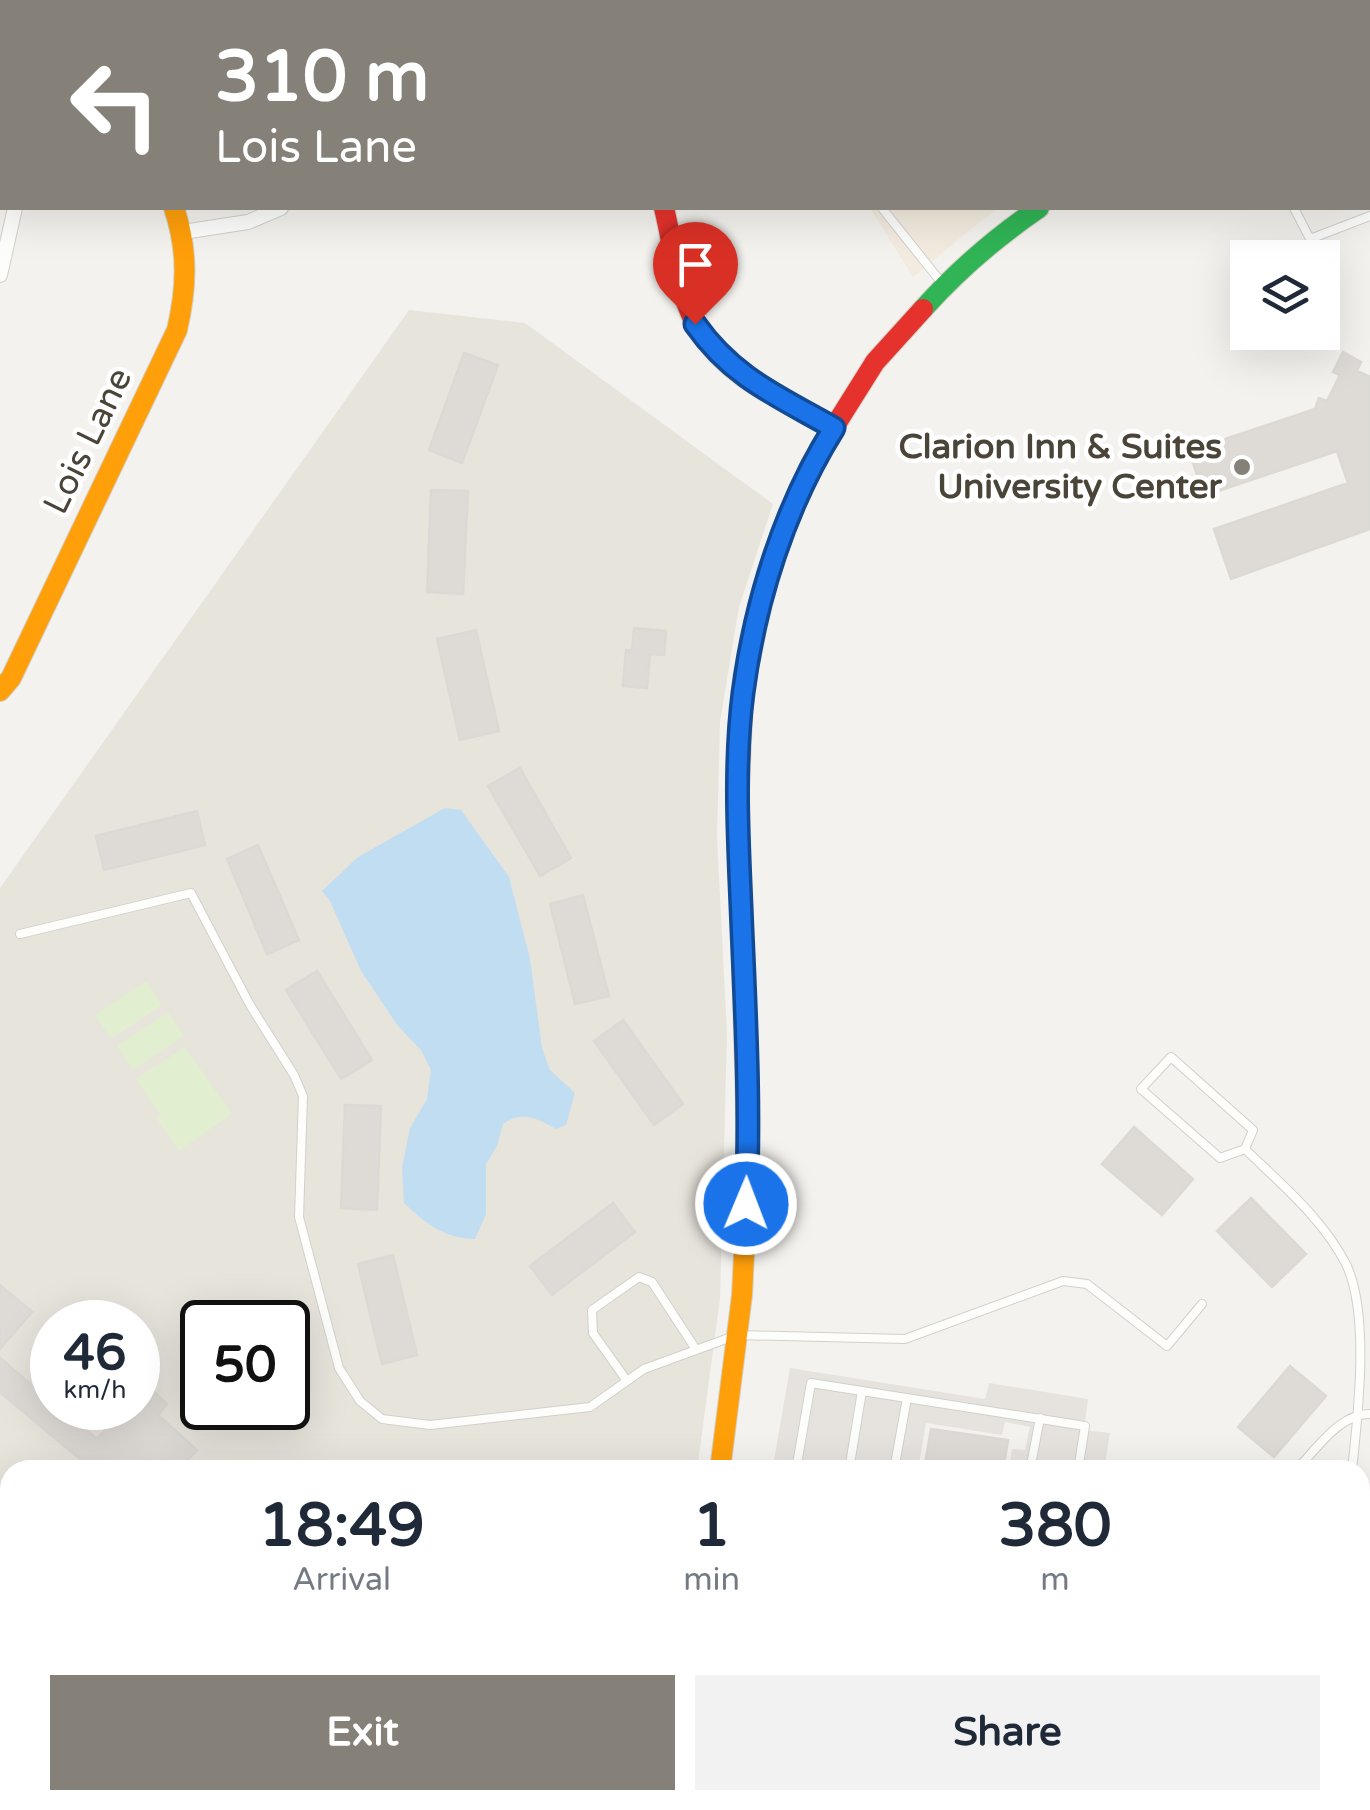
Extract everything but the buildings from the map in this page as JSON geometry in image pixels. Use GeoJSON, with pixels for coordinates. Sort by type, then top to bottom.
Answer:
{"type":"FeatureCollection","features":[{"type":"Feature","properties":{"kind":"main road","name":"Lois Lane"},"geometry":{"type":"LineString","coordinates":[[0,691],[10,678],[177,330],[187,276],[183,232],[175,210]]}},
{"type":"Feature","properties":{"kind":"main road"},"geometry":{"type":"LineString","coordinates":[[664,210],[687,302],[695,324],[710,344],[743,376],[834,428]]}},
{"type":"Feature","properties":{"kind":"main road"},"geometry":{"type":"LineString","coordinates":[[721,1460],[737,1335],[748,1174],[738,812],[743,693],[767,576],[811,464],[875,362],[944,286],[1001,234],[1036,210]]}},
{"type":"Feature","properties":{"kind":"street"},"geometry":{"type":"LineString","coordinates":[[0,275],[15,210]]}},
{"type":"Feature","properties":{"kind":"street"},"geometry":{"type":"LineString","coordinates":[[183,232],[248,222],[276,210]]}},
{"type":"Feature","properties":{"kind":"lane"},"geometry":{"type":"LineString","coordinates":[[884,210],[944,286]]}},
{"type":"Feature","properties":{"kind":"lane"},"geometry":{"type":"LineString","coordinates":[[1295,210],[1310,239],[1370,216]]}},
{"type":"Feature","properties":{"kind":"lane"},"geometry":{"type":"LineString","coordinates":[[20,934],[191,893],[303,1096],[299,1217],[339,1368],[360,1401],[382,1419],[430,1424],[590,1407],[644,1369],[737,1335],[906,1339],[1063,1281],[1087,1284],[1167,1346],[1202,1304]]}},
{"type":"Feature","properties":{"kind":"lane"},"geometry":{"type":"LineString","coordinates":[[1171,1056],[1253,1130],[1246,1149],[1220,1158],[1141,1089],[1171,1056]]}},
{"type":"Feature","properties":{"kind":"lane"},"geometry":{"type":"LineString","coordinates":[[1246,1149],[1309,1211],[1347,1266],[1360,1322],[1353,1460]]}},
{"type":"Feature","properties":{"kind":"lane"},"geometry":{"type":"LineString","coordinates":[[627,1381],[593,1333],[592,1310],[639,1277],[652,1282],[696,1348]]}},
{"type":"Feature","properties":{"kind":"lane"},"geometry":{"type":"LineString","coordinates":[[798,1460],[812,1383],[1085,1426],[1080,1460]]}},
{"type":"Feature","properties":{"kind":"lane"},"geometry":{"type":"LineString","coordinates":[[851,1460],[862,1391]]}},
{"type":"Feature","properties":{"kind":"lane"},"geometry":{"type":"LineString","coordinates":[[896,1460],[906,1398]]}},
{"type":"Feature","properties":{"kind":"lane"},"geometry":{"type":"LineString","coordinates":[[1306,1460],[1345,1420],[1358,1413],[1370,1414]]}},
{"type":"Feature","properties":{"kind":"lane"},"geometry":{"type":"LineString","coordinates":[[1032,1460],[1040,1418]]}},
{"type":"Feature","properties":{"kind":"shaded area"},"geometry":{"type":"Polygon","coordinates":[[[871,210],[995,210],[913,277],[871,210]]]}},
{"type":"Feature","properties":{"kind":"shaded area"},"geometry":{"type":"Polygon","coordinates":[[[409,310],[525,323],[773,504],[739,607],[720,722],[717,836],[727,1034],[720,1299],[698,1460],[0,1460],[0,888],[409,310]]]}},
{"type":"Feature","properties":{"kind":"shaded area"},"geometry":{"type":"Polygon","coordinates":[[[790,1368],[985,1399],[989,1383],[1088,1399],[1084,1430],[1110,1433],[1106,1460],[1010,1460],[1012,1449],[1025,1450],[1030,1427],[1005,1422],[1002,1435],[926,1423],[920,1460],[774,1460],[790,1368]]]}},
{"type":"Feature","properties":{"kind":"green space"},"geometry":{"type":"Polygon","coordinates":[[[146,981],[162,1005],[111,1039],[95,1015],[146,981]]]}},
{"type":"Feature","properties":{"kind":"green space"},"geometry":{"type":"Polygon","coordinates":[[[168,1012],[184,1036],[133,1070],[117,1046],[168,1012]]]}},
{"type":"Feature","properties":{"kind":"green space"},"geometry":{"type":"Polygon","coordinates":[[[185,1047],[232,1114],[179,1151],[136,1079],[185,1047]]]}},
{"type":"Feature","properties":{"kind":"water"},"geometry":{"type":"Polygon","coordinates":[[[445,808],[461,810],[509,877],[530,959],[542,1048],[550,1070],[575,1093],[566,1125],[556,1129],[523,1117],[503,1124],[497,1146],[486,1164],[486,1214],[475,1239],[436,1228],[404,1203],[402,1168],[410,1128],[427,1099],[431,1070],[421,1050],[398,1026],[361,971],[322,891],[358,857],[445,808]]]}},
{"type":"Feature","properties":{"kind":"traffic: fast"},"geometry":{"type":"LineString","coordinates":[[923,309],[978,255],[1036,210]]}},
{"type":"Feature","properties":{"kind":"traffic: slow"},"geometry":{"type":"LineString","coordinates":[[0,691],[11,678],[177,330],[184,269],[175,210]]}},
{"type":"Feature","properties":{"kind":"traffic: slow"},"geometry":{"type":"LineString","coordinates":[[721,1460],[742,1295],[748,1174],[740,888]]}},
{"type":"Feature","properties":{"kind":"traffic: jam"},"geometry":{"type":"LineString","coordinates":[[664,210],[683,294],[706,340],[737,372],[834,427]]}},
{"type":"Feature","properties":{"kind":"traffic: jam"},"geometry":{"type":"LineString","coordinates":[[740,888],[738,812],[743,693],[767,575],[811,464],[875,362],[923,309]]}},
{"type":"Feature","properties":{"kind":"place","name":"Clarion Inn & Suites University Center"},"geometry":{"type":"Point","coordinates":[1242,467]}},
{"type":"Feature","properties":{"kind":"route"},"geometry":{"type":"LineString","coordinates":[[695,324],[725,361],[743,376],[834,428],[811,464],[767,576],[743,693],[738,812],[746,1053],[746,1204]]}}]}
